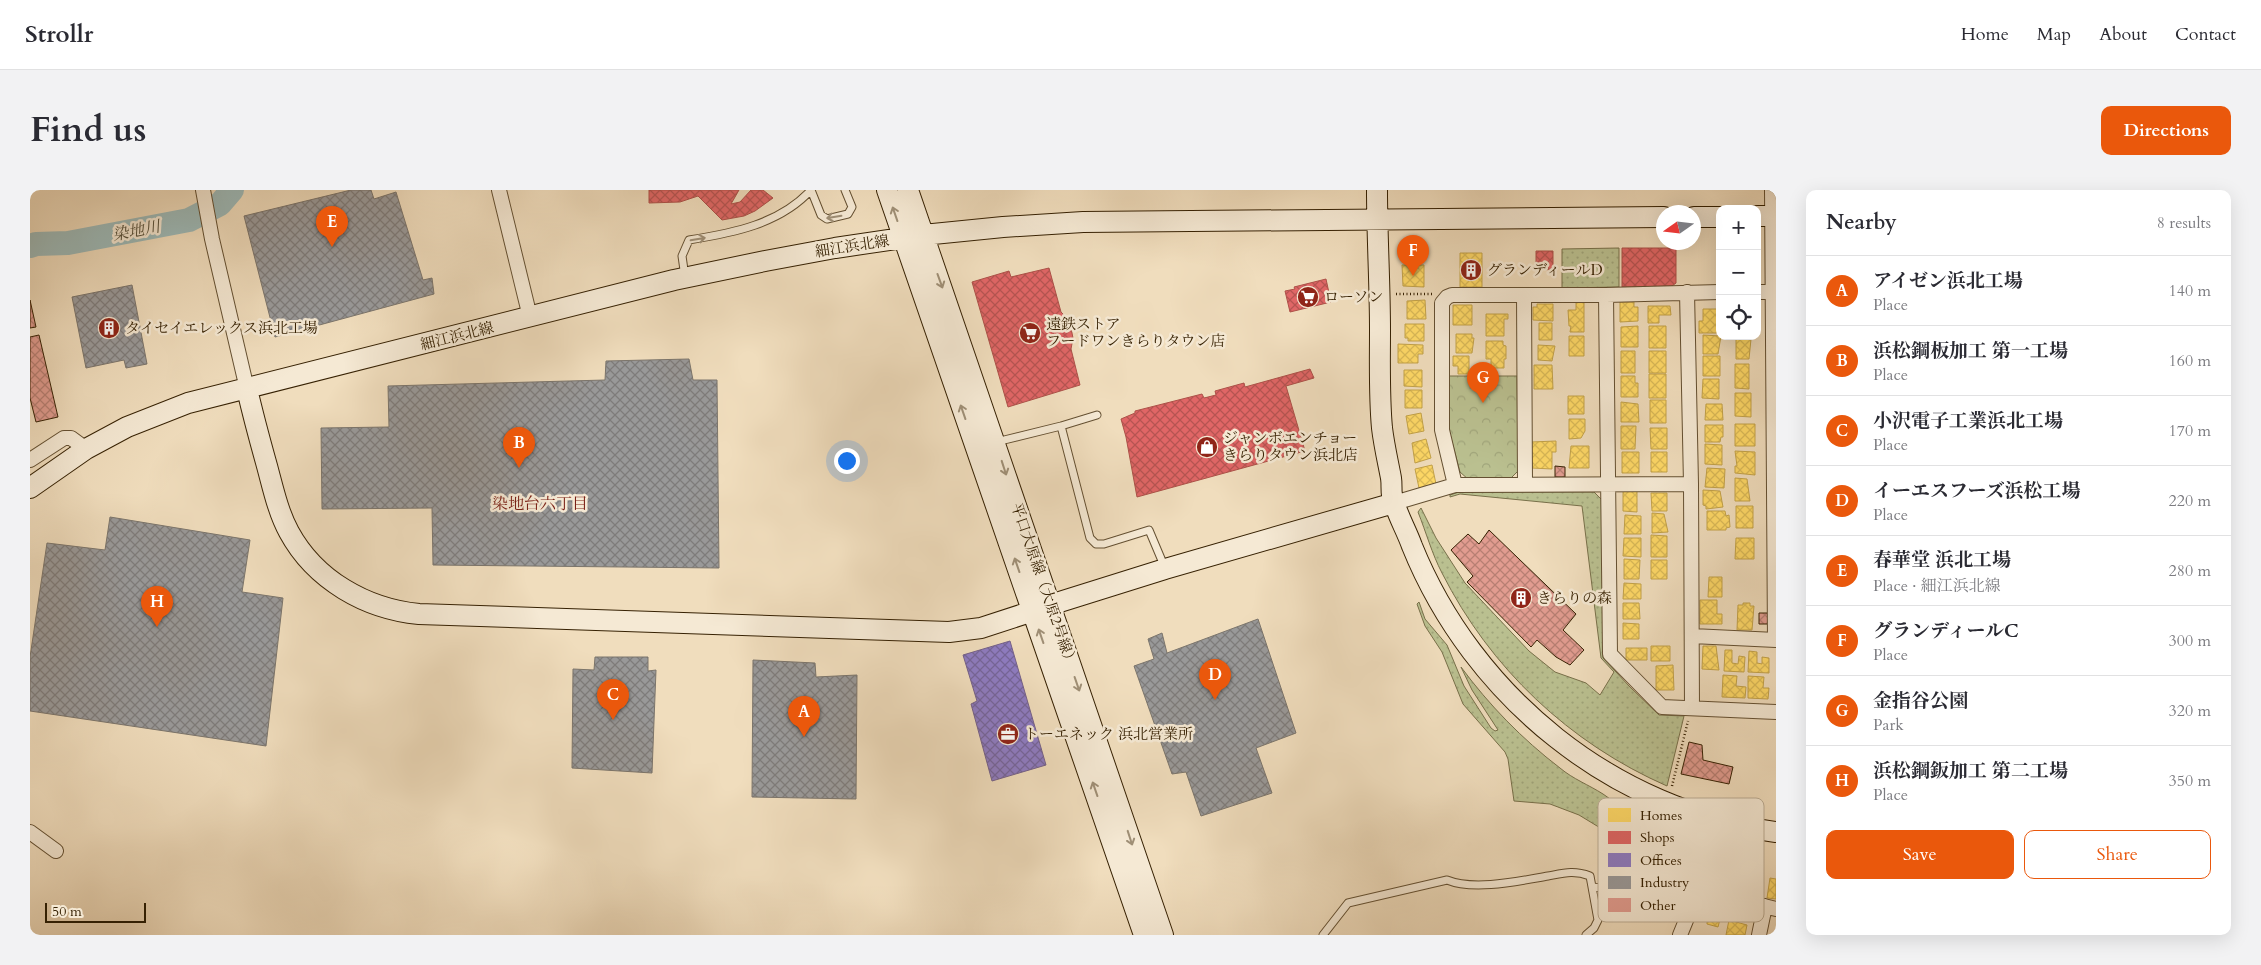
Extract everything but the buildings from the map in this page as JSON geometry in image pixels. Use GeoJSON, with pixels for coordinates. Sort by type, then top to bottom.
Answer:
{"type":"FeatureCollection","features":[{"type":"Feature","properties":{"kind":"street"},"geometry":{"type":"LineString","coordinates":[[499,190],[530,317]]}},
{"type":"Feature","properties":{"kind":"street","name":"細江浜北線"},"geometry":{"type":"LineString","coordinates":[[887,190],[904,238]]}},
{"type":"Feature","properties":{"kind":"street"},"geometry":{"type":"LineString","coordinates":[[908,190],[924,236]]}},
{"type":"Feature","properties":{"kind":"street"},"geometry":{"type":"LineString","coordinates":[[1377,190],[1380,402],[1384,440],[1392,481],[1391,492],[1398,502],[1404,526],[1423,572],[1442,608],[1487,672],[1514,703],[1558,741],[1595,766],[1654,798]]}},
{"type":"Feature","properties":{"kind":"street"},"geometry":{"type":"LineString","coordinates":[[1692,636],[1776,640],[1774,292],[1769,216],[1772,190]]}},
{"type":"Feature","properties":{"kind":"street"},"geometry":{"type":"LineString","coordinates":[[204,194],[212,239],[247,389],[274,494],[288,531],[297,545],[338,586],[359,598],[390,610],[420,614],[949,632],[981,628],[1165,569],[1455,485],[1691,484]]}},
{"type":"Feature","properties":{"kind":"street"},"geometry":{"type":"LineString","coordinates":[[1701,217],[1716,216]]}},
{"type":"Feature","properties":{"kind":"street","name":"細江浜北線"},"geometry":{"type":"LineString","coordinates":[[30,488],[86,450],[127,426],[179,407],[685,278],[835,248],[1003,227],[1083,222],[1656,217]]}},
{"type":"Feature","properties":{"kind":"street","name":"平口大原線（大原2号線）"},"geometry":{"type":"LineString","coordinates":[[924,236],[995,442],[1041,608],[1144,935]]}},
{"type":"Feature","properties":{"kind":"street","name":"平口大原線（大原2号線）"},"geometry":{"type":"LineString","coordinates":[[904,238],[1163,935]]}},
{"type":"Feature","properties":{"kind":"street"},"geometry":{"type":"LineString","coordinates":[[1687,292],[1691,484],[1692,708]]}},
{"type":"Feature","properties":{"kind":"street"},"geometry":{"type":"LineString","coordinates":[[1455,485],[1442,430],[1442,304],[1447,297],[1452,295],[1606,295],[1716,292]]}},
{"type":"Feature","properties":{"kind":"street"},"geometry":{"type":"LineString","coordinates":[[1761,292],[1774,292]]}},
{"type":"Feature","properties":{"kind":"street"},"geometry":{"type":"LineString","coordinates":[[1524,295],[1525,484]]}},
{"type":"Feature","properties":{"kind":"street"},"geometry":{"type":"LineString","coordinates":[[1606,295],[1610,654],[1662,707],[1776,712]]}},
{"type":"Feature","properties":{"kind":"street"},"geometry":{"type":"LineString","coordinates":[[30,460],[64,438],[71,438],[86,450]]}},
{"type":"Feature","properties":{"kind":"street"},"geometry":{"type":"LineString","coordinates":[[30,832],[56,850]]}},
{"type":"Feature","properties":{"kind":"street"},"geometry":{"type":"LineString","coordinates":[[1759,935],[1770,908]]}},
{"type":"Feature","properties":{"kind":"street"},"geometry":{"type":"LineString","coordinates":[[1680,935],[1685,922]]}},
{"type":"Feature","properties":{"kind":"lane"},"geometry":{"type":"LineString","coordinates":[[685,278],[682,256],[689,240],[749,228],[777,217],[793,207],[811,190],[821,215],[827,219],[848,214],[852,207],[845,190]]}},
{"type":"Feature","properties":{"kind":"lane"},"geometry":{"type":"LineString","coordinates":[[995,442],[1097,415]]}},
{"type":"Feature","properties":{"kind":"lane"},"geometry":{"type":"LineString","coordinates":[[1061,426],[1090,538],[1096,544],[1104,544],[1149,530],[1165,569]]}},
{"type":"Feature","properties":{"kind":"lane"},"geometry":{"type":"LineString","coordinates":[[1323,935],[1348,903],[1447,880],[1460,885],[1516,881],[1578,871],[1590,876],[1598,920],[1594,928],[1586,935]]}},
{"type":"Feature","properties":{"kind":"lane"},"geometry":{"type":"LineString","coordinates":[[1592,887],[1598,888]]}},
{"type":"Feature","properties":{"kind":"path"},"geometry":{"type":"LineString","coordinates":[[1392,294],[1435,294]]}},
{"type":"Feature","properties":{"kind":"path"},"geometry":{"type":"LineString","coordinates":[[1670,791],[1692,708]]}},
{"type":"Feature","properties":{"kind":"green space"},"geometry":{"type":"Polygon","coordinates":[[[1619,248],[1619,287],[1562,288],[1562,249],[1619,248]]]}},
{"type":"Feature","properties":{"kind":"green space"},"geometry":{"type":"Polygon","coordinates":[[[1448,376],[1517,376],[1518,471],[1509,480],[1469,480],[1460,472],[1449,430],[1448,376]]]}},
{"type":"Feature","properties":{"kind":"green space"},"geometry":{"type":"Polygon","coordinates":[[[1459,492],[1594,492],[1602,500],[1603,658],[1659,715],[1684,716],[1667,786],[1597,748],[1565,725],[1508,671],[1461,608],[1438,566],[1418,512],[1421,508],[1436,538],[1465,583],[1529,651],[1555,672],[1586,683],[1600,695],[1614,672],[1601,658],[1582,506],[1460,494],[1450,497],[1450,495],[1459,492]]]}},
{"type":"Feature","properties":{"kind":"green space"},"geometry":{"type":"Polygon","coordinates":[[[1419,602],[1425,619],[1447,645],[1464,686],[1491,728],[1495,731],[1498,730],[1472,690],[1461,667],[1483,695],[1532,745],[1570,775],[1609,798],[1598,798],[1598,827],[1579,815],[1550,804],[1514,801],[1508,759],[1505,752],[1463,704],[1442,652],[1425,626],[1417,604],[1419,602]]]}},
{"type":"Feature","properties":{"kind":"waterway","name":"染地川"},"geometry":{"type":"LineString","coordinates":[[30,246],[36,244],[68,243],[189,220],[220,204],[232,190]]}},
{"type":"Feature","properties":{"kind":"place","name":"春華堂 浜北工場"},"geometry":{"type":"Point","coordinates":[332,247]}},
{"type":"Feature","properties":{"kind":"place","name":"グランディールD"},"geometry":{"type":"Point","coordinates":[1471,270]}},
{"type":"Feature","properties":{"kind":"place","name":"グランディールC"},"geometry":{"type":"Point","coordinates":[1413,276]}},
{"type":"Feature","properties":{"kind":"place","name":"ローソン"},"geometry":{"type":"Point","coordinates":[1308,297]}},
{"type":"Feature","properties":{"kind":"place","name":"タイセイエレックス浜北工場"},"geometry":{"type":"Point","coordinates":[109,328]}},
{"type":"Feature","properties":{"kind":"place","name":"遠鉄ストア フードワンきらりタウン店"},"geometry":{"type":"Point","coordinates":[1030,333]}},
{"type":"Feature","properties":{"kind":"place","name":"金指谷公園"},"geometry":{"type":"Point","coordinates":[1483,403]}},
{"type":"Feature","properties":{"kind":"place","name":"ジャンボエンチョー きらりタウン浜北店"},"geometry":{"type":"Point","coordinates":[1207,447]}},
{"type":"Feature","properties":{"kind":"place","name":"浜松鋼板加工 第一工場"},"geometry":{"type":"Point","coordinates":[519,468]}},
{"type":"Feature","properties":{"kind":"place","name":"きらりの森"},"geometry":{"type":"Point","coordinates":[1521,598]}},
{"type":"Feature","properties":{"kind":"place","name":"浜松鋼鈑加工 第二工場"},"geometry":{"type":"Point","coordinates":[157,627]}},
{"type":"Feature","properties":{"kind":"place","name":"イーエスフーズ浜松工場"},"geometry":{"type":"Point","coordinates":[1215,700]}},
{"type":"Feature","properties":{"kind":"place","name":"小沢電子工業浜北工場"},"geometry":{"type":"Point","coordinates":[613,720]}},
{"type":"Feature","properties":{"kind":"place","name":"トーエネック 浜北営業所"},"geometry":{"type":"Point","coordinates":[1008,734]}},
{"type":"Feature","properties":{"kind":"place","name":"アイゼン浜北工場"},"geometry":{"type":"Point","coordinates":[804,737]}},
{"type":"Feature","properties":{"kind":"district","name":"染地台六丁目"},"geometry":{"type":"Point","coordinates":[540,503]}}]}
